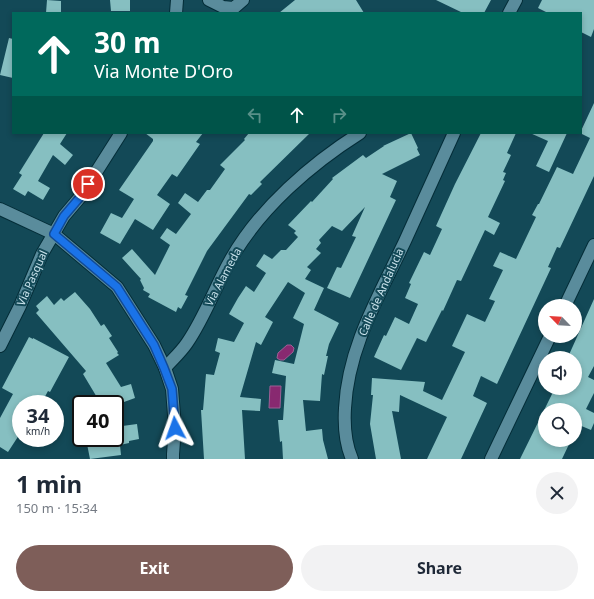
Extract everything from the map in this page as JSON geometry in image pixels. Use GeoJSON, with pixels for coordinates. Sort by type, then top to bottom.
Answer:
{"type":"FeatureCollection","features":[{"type":"Feature","properties":{"kind":"street"},"geometry":{"type":"LineString","coordinates":[[176,12],[177,0]]}},
{"type":"Feature","properties":{"kind":"street"},"geometry":{"type":"LineString","coordinates":[[209,0],[230,11],[243,0]]}},
{"type":"Feature","properties":{"kind":"street"},"geometry":{"type":"LineString","coordinates":[[510,12],[516,0]]}},
{"type":"Feature","properties":{"kind":"street","name":"Via Pasqual"},"geometry":{"type":"LineString","coordinates":[[0,346],[20,306],[42,254],[64,216],[81,196],[120,134]]}},
{"type":"Feature","properties":{"kind":"street","name":"Via Alameda"},"geometry":{"type":"LineString","coordinates":[[164,368],[187,344],[231,259],[252,227],[280,197],[310,170],[359,134]]}},
{"type":"Feature","properties":{"kind":"street","name":"Calle de Andalucia"},"geometry":{"type":"LineString","coordinates":[[352,459],[344,426],[346,388],[354,355],[367,321],[454,134]]}},
{"type":"Feature","properties":{"kind":"street"},"geometry":{"type":"LineString","coordinates":[[0,209],[54,234],[117,287],[154,345],[172,389],[175,428],[171,457]]}},
{"type":"Feature","properties":{"kind":"street"},"geometry":{"type":"LineString","coordinates":[[567,299],[594,245]]}},
{"type":"Feature","properties":{"kind":"street"},"geometry":{"type":"LineString","coordinates":[[491,459],[547,343]]}},
{"type":"Feature","properties":{"kind":"shaded area"},"geometry":{"type":"Polygon","coordinates":[[[287,345],[291,345],[294,348],[293,352],[284,360],[280,360],[277,358],[278,353],[287,345]]]}},
{"type":"Feature","properties":{"kind":"shaded area"},"geometry":{"type":"Polygon","coordinates":[[[270,386],[281,386],[280,408],[269,408],[270,386]]]}},
{"type":"Feature","properties":{"kind":"building"},"geometry":{"type":"Polygon","coordinates":[[[47,0],[61,1],[61,12],[46,12],[47,0]]]}},
{"type":"Feature","properties":{"kind":"building"},"geometry":{"type":"Polygon","coordinates":[[[110,0],[130,0],[130,11],[111,11],[110,0]]]}},
{"type":"Feature","properties":{"kind":"building"},"geometry":{"type":"Polygon","coordinates":[[[295,0],[356,0],[363,12],[280,12],[295,0]]]}},
{"type":"Feature","properties":{"kind":"building"},"geometry":{"type":"Polygon","coordinates":[[[436,0],[491,0],[485,12],[461,12],[436,0]]]}},
{"type":"Feature","properties":{"kind":"building"},"geometry":{"type":"Polygon","coordinates":[[[542,0],[594,0],[594,29],[591,37],[582,32],[582,12],[546,12],[538,8],[542,0]]]}},
{"type":"Feature","properties":{"kind":"building"},"geometry":{"type":"Polygon","coordinates":[[[9,38],[12,39],[12,78],[0,75],[9,38]]]}},
{"type":"Feature","properties":{"kind":"building"},"geometry":{"type":"Polygon","coordinates":[[[594,103],[594,176],[560,248],[557,247],[548,267],[551,268],[497,384],[481,376],[473,396],[487,403],[461,459],[427,459],[447,417],[400,395],[399,412],[392,411],[401,459],[376,459],[370,424],[373,395],[371,395],[372,378],[425,382],[423,391],[442,400],[465,352],[452,346],[467,314],[485,322],[495,301],[489,299],[503,270],[493,266],[500,252],[516,259],[536,217],[532,215],[557,167],[573,174],[590,138],[582,134],[582,129],[594,103]]]}},
{"type":"Feature","properties":{"kind":"building"},"geometry":{"type":"Polygon","coordinates":[[[43,134],[66,134],[60,144],[73,155],[65,165],[53,155],[38,181],[50,188],[43,200],[28,191],[25,196],[13,189],[22,175],[19,173],[43,134]]]}},
{"type":"Feature","properties":{"kind":"building"},"geometry":{"type":"Polygon","coordinates":[[[146,134],[202,134],[196,142],[200,144],[177,177],[172,174],[157,195],[170,204],[153,230],[135,219],[120,244],[100,233],[111,213],[122,218],[134,199],[119,190],[153,139],[146,134]]]}},
{"type":"Feature","properties":{"kind":"building"},"geometry":{"type":"Polygon","coordinates":[[[248,134],[309,134],[260,182],[262,184],[251,195],[249,194],[207,251],[185,295],[188,296],[181,309],[178,307],[176,312],[148,297],[150,294],[143,290],[144,288],[140,280],[141,279],[122,258],[132,249],[155,275],[170,245],[160,238],[167,228],[176,234],[191,214],[178,203],[185,193],[198,202],[207,190],[210,190],[225,169],[220,165],[245,140],[244,139],[248,134]]]}},
{"type":"Feature","properties":{"kind":"building"},"geometry":{"type":"Polygon","coordinates":[[[411,134],[420,155],[382,174],[397,181],[390,197],[396,200],[350,298],[327,288],[337,267],[341,268],[356,237],[352,236],[365,207],[342,231],[332,226],[319,240],[321,243],[316,249],[321,253],[307,267],[311,270],[305,279],[324,288],[314,310],[339,323],[329,344],[326,356],[328,356],[324,375],[322,374],[320,401],[303,400],[306,431],[322,429],[328,459],[283,459],[282,441],[280,442],[278,420],[283,420],[286,376],[272,373],[275,360],[294,364],[304,324],[293,318],[305,293],[288,282],[265,317],[273,322],[261,345],[256,342],[240,397],[261,399],[260,411],[242,410],[245,459],[204,459],[201,410],[203,410],[206,374],[214,375],[220,353],[215,351],[218,338],[234,342],[244,323],[229,314],[246,286],[254,292],[266,273],[256,266],[264,254],[272,259],[281,250],[286,250],[298,237],[294,233],[296,231],[288,225],[311,201],[312,202],[333,179],[332,178],[363,155],[366,158],[383,146],[411,134]]]}},
{"type":"Feature","properties":{"kind":"building"},"geometry":{"type":"Polygon","coordinates":[[[480,134],[516,134],[507,153],[511,155],[503,172],[506,173],[503,180],[505,181],[488,217],[500,223],[494,235],[485,230],[461,281],[457,280],[443,311],[442,310],[426,342],[417,338],[401,370],[374,357],[384,335],[386,336],[395,317],[409,324],[418,304],[405,298],[411,284],[409,283],[424,252],[430,255],[442,229],[436,226],[480,134]]]}},
{"type":"Feature","properties":{"kind":"building"},"geometry":{"type":"Polygon","coordinates":[[[532,134],[567,134],[549,172],[536,166],[548,141],[532,134]]]}},
{"type":"Feature","properties":{"kind":"building"},"geometry":{"type":"Polygon","coordinates":[[[75,292],[90,309],[101,326],[104,324],[112,336],[109,338],[119,355],[106,363],[121,387],[131,384],[135,398],[124,402],[124,395],[96,395],[83,374],[86,371],[36,313],[39,310],[36,306],[47,296],[54,305],[61,298],[64,301],[75,292]]]}},
{"type":"Feature","properties":{"kind":"building"},"geometry":{"type":"Polygon","coordinates":[[[594,299],[594,366],[588,377],[594,380],[594,393],[586,409],[594,413],[594,423],[591,430],[582,426],[582,403],[548,403],[552,395],[582,395],[582,351],[571,351],[574,343],[582,343],[582,326],[594,299]]]}},
{"type":"Feature","properties":{"kind":"building"},"geometry":{"type":"Polygon","coordinates":[[[29,337],[69,357],[50,392],[48,391],[46,395],[12,395],[2,388],[29,337]]]}},
{"type":"Feature","properties":{"kind":"building"},"geometry":{"type":"Polygon","coordinates":[[[12,396],[12,446],[8,452],[0,447],[0,418],[12,396]]]}},
{"type":"Feature","properties":{"kind":"building"},"geometry":{"type":"Polygon","coordinates":[[[538,422],[538,447],[568,447],[562,459],[520,459],[538,422]]]}},
{"type":"Feature","properties":{"kind":"building"},"geometry":{"type":"Polygon","coordinates":[[[137,424],[139,439],[129,441],[129,443],[124,444],[124,426],[137,424]]]}},
{"type":"Feature","properties":{"kind":"building"},"geometry":{"type":"Polygon","coordinates":[[[88,447],[120,447],[121,455],[90,459],[88,447]]]}},
{"type":"Feature","properties":{"kind":"route"},"geometry":{"type":"LineString","coordinates":[[88,184],[81,196],[64,216],[54,234],[117,287],[154,345],[172,389],[175,428]]}}]}
